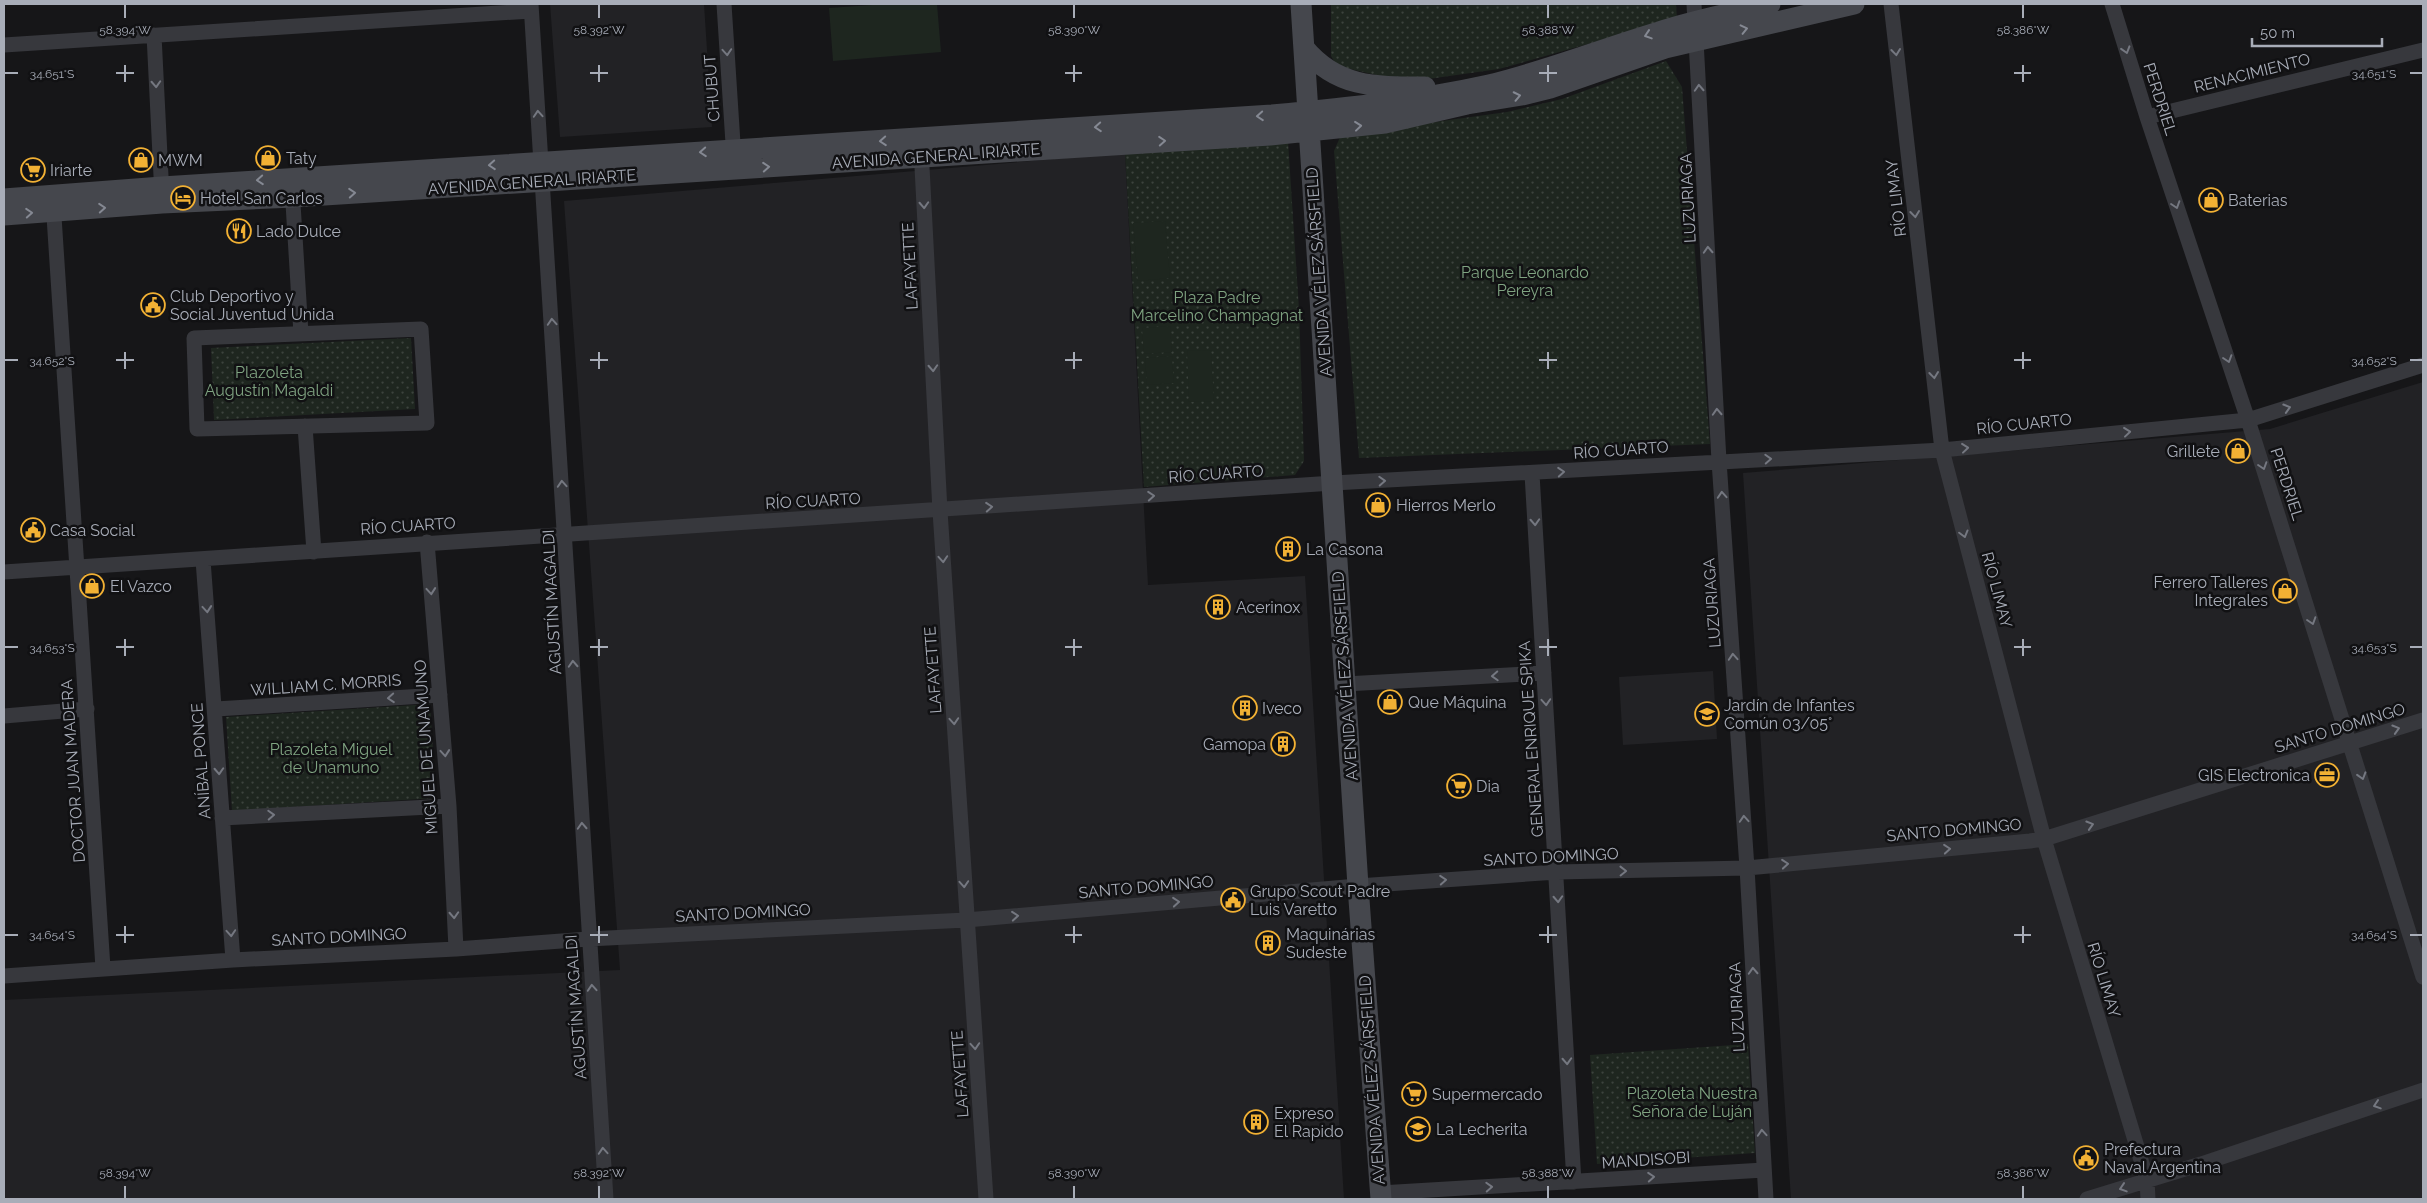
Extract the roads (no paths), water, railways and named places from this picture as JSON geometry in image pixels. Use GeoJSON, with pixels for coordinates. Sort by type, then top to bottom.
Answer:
{"type":"FeatureCollection","features":[{"type":"Feature","properties":{"kind":"main road","name":"AVENIDA VÉLEZ SÁRSFIELD"},"geometry":{"type":"LineString","coordinates":[[1301,4],[1358,886],[1381,1196]]}},
{"type":"Feature","properties":{"kind":"main road","name":"AVENIDA GENERAL IRIARTE"},"geometry":{"type":"LineString","coordinates":[[1309,121],[1427,98],[1542,71],[1661,31],[1770,4]]}},
{"type":"Feature","properties":{"kind":"main road","name":"AVENIDA GENERAL IRIARTE"},"geometry":{"type":"LineString","coordinates":[[4,215],[53,204],[162,195],[734,160],[1309,121],[1385,123],[1467,104],[1522,95],[1550,88],[1665,48],[1695,22],[1854,4]]}},
{"type":"Feature","properties":{"kind":"main road"},"geometry":{"type":"LineString","coordinates":[[1304,48],[1329,72],[1356,82],[1411,87],[1490,84]]}},
{"type":"Feature","properties":{"kind":"main road","name":"AVENIDA GENERAL IRIARTE"},"geometry":{"type":"LineString","coordinates":[[4,199],[53,204]]}},
{"type":"Feature","properties":{"kind":"street","name":"CHUBUT"},"geometry":{"type":"LineString","coordinates":[[724,4],[734,160]]}},
{"type":"Feature","properties":{"kind":"street","name":"RÍO LIMAY"},"geometry":{"type":"LineString","coordinates":[[1891,4],[1942,450],[2044,839],[2147,1180],[2148,1199]]}},
{"type":"Feature","properties":{"kind":"street","name":"PERDRIEL"},"geometry":{"type":"LineString","coordinates":[[2112,4],[2147,117],[2248,420],[2423,977]]}},
{"type":"Feature","properties":{"kind":"street"},"geometry":{"type":"LineString","coordinates":[[4,45],[154,36],[531,7]]}},
{"type":"Feature","properties":{"kind":"street","name":"AGUSTÍN MAGALDI"},"geometry":{"type":"LineString","coordinates":[[531,7],[565,533],[588,939],[606,1199]]}},
{"type":"Feature","properties":{"kind":"street","name":"LUZURIAGA"},"geometry":{"type":"LineString","coordinates":[[1695,22],[1719,461],[1747,868],[1766,1199]]}},
{"type":"Feature","properties":{"kind":"street"},"geometry":{"type":"LineString","coordinates":[[154,36],[162,195]]}},
{"type":"Feature","properties":{"kind":"street","name":"RENACIMIENTO"},"geometry":{"type":"LineString","coordinates":[[2147,117],[2423,50]]}},
{"type":"Feature","properties":{"kind":"street","name":"LAFAYETTE"},"geometry":{"type":"LineString","coordinates":[[921,147],[940,510],[986,1199]]}},
{"type":"Feature","properties":{"kind":"street"},"geometry":{"type":"LineString","coordinates":[[292,188],[301,334]]}},
{"type":"Feature","properties":{"kind":"street","name":"DOCTOR JUAN MADERA"},"geometry":{"type":"LineString","coordinates":[[53,204],[103,968]]}},
{"type":"Feature","properties":{"kind":"street"},"geometry":{"type":"LineString","coordinates":[[421,329],[427,423],[305,426],[197,429],[194,338],[421,329]]}},
{"type":"Feature","properties":{"kind":"street","name":"RÍO CUARTO"},"geometry":{"type":"LineString","coordinates":[[4,572],[203,560],[427,542],[1333,483],[1532,474],[1719,461],[1942,450],[2248,420],[2423,365]]}},
{"type":"Feature","properties":{"kind":"street"},"geometry":{"type":"LineString","coordinates":[[305,426],[314,552]]}},
{"type":"Feature","properties":{"kind":"street","name":"GENERAL ENRIQUE SPIKA"},"geometry":{"type":"LineString","coordinates":[[1532,474],[1574,1182]]}},
{"type":"Feature","properties":{"kind":"street","name":"MIGUEL DE UNAMUNO"},"geometry":{"type":"LineString","coordinates":[[427,542],[449,806],[456,949]]}},
{"type":"Feature","properties":{"kind":"street","name":"ANÍBAL PONCE"},"geometry":{"type":"LineString","coordinates":[[203,560],[216,710],[233,960]]}},
{"type":"Feature","properties":{"kind":"street"},"geometry":{"type":"LineString","coordinates":[[1345,684],[1544,673]]}},
{"type":"Feature","properties":{"kind":"street","name":"WILLIAM C. MORRIS"},"geometry":{"type":"LineString","coordinates":[[216,710],[440,695]]}},
{"type":"Feature","properties":{"kind":"street"},"geometry":{"type":"LineString","coordinates":[[4,716],[87,710]]}},
{"type":"Feature","properties":{"kind":"street","name":"SANTO DOMINGO"},"geometry":{"type":"LineString","coordinates":[[4,976],[103,968],[456,949],[588,939],[966,920],[1358,886],[1557,872],[1747,868],[2044,839],[2423,720]]}},
{"type":"Feature","properties":{"kind":"street"},"geometry":{"type":"LineString","coordinates":[[222,818],[449,806]]}},
{"type":"Feature","properties":{"kind":"street"},"geometry":{"type":"LineString","coordinates":[[2087,1199],[2423,1090]]}},
{"type":"Feature","properties":{"kind":"street","name":"MANDISOBI"},"geometry":{"type":"LineString","coordinates":[[1381,1196],[1764,1170]]}},
{"type":"Feature","properties":{"kind":"place","name":"Taty"},"geometry":{"type":"Point","coordinates":[268,158]}},
{"type":"Feature","properties":{"kind":"place","name":"MWM"},"geometry":{"type":"Point","coordinates":[141,160]}},
{"type":"Feature","properties":{"kind":"place","name":"Iriarte"},"geometry":{"type":"Point","coordinates":[33,170]}},
{"type":"Feature","properties":{"kind":"place","name":"Hotel San Carlos"},"geometry":{"type":"Point","coordinates":[183,198]}},
{"type":"Feature","properties":{"kind":"place","name":"Baterias"},"geometry":{"type":"Point","coordinates":[2211,200]}},
{"type":"Feature","properties":{"kind":"place","name":"Lado Dulce"},"geometry":{"type":"Point","coordinates":[239,231]}},
{"type":"Feature","properties":{"kind":"place","name":"Club Deportivo y Social Juventud Unida"},"geometry":{"type":"Point","coordinates":[153,305]}},
{"type":"Feature","properties":{"kind":"place","name":"Grillete"},"geometry":{"type":"Point","coordinates":[2238,451]}},
{"type":"Feature","properties":{"kind":"place","name":"Hierros Merlo"},"geometry":{"type":"Point","coordinates":[1378,505]}},
{"type":"Feature","properties":{"kind":"place","name":"Casa Social"},"geometry":{"type":"Point","coordinates":[33,530]}},
{"type":"Feature","properties":{"kind":"place","name":"La Casona"},"geometry":{"type":"Point","coordinates":[1288,549]}},
{"type":"Feature","properties":{"kind":"place","name":"El Vazco"},"geometry":{"type":"Point","coordinates":[92,586]}},
{"type":"Feature","properties":{"kind":"place","name":"Ferrero Talleres Integrales"},"geometry":{"type":"Point","coordinates":[2285,591]}},
{"type":"Feature","properties":{"kind":"place","name":"Acerinox"},"geometry":{"type":"Point","coordinates":[1218,607]}},
{"type":"Feature","properties":{"kind":"place","name":"Que Máquina"},"geometry":{"type":"Point","coordinates":[1390,702]}},
{"type":"Feature","properties":{"kind":"place","name":"Iveco"},"geometry":{"type":"Point","coordinates":[1245,708]}},
{"type":"Feature","properties":{"kind":"place","name":"Jardín de Infantes Común 03/05°"},"geometry":{"type":"Point","coordinates":[1707,714]}},
{"type":"Feature","properties":{"kind":"place","name":"Gamopa"},"geometry":{"type":"Point","coordinates":[1283,744]}},
{"type":"Feature","properties":{"kind":"place","name":"GIS Electronica"},"geometry":{"type":"Point","coordinates":[2327,775]}},
{"type":"Feature","properties":{"kind":"place","name":"Dia"},"geometry":{"type":"Point","coordinates":[1459,786]}},
{"type":"Feature","properties":{"kind":"place","name":"Grupo Scout Padre Luis Varetto"},"geometry":{"type":"Point","coordinates":[1233,900]}},
{"type":"Feature","properties":{"kind":"place","name":"Maquinárias Sudeste"},"geometry":{"type":"Point","coordinates":[1268,943]}},
{"type":"Feature","properties":{"kind":"place","name":"Supermercado"},"geometry":{"type":"Point","coordinates":[1414,1094]}},
{"type":"Feature","properties":{"kind":"place","name":"Expreso El Rapido"},"geometry":{"type":"Point","coordinates":[1256,1122]}},
{"type":"Feature","properties":{"kind":"place","name":"La Lecherita"},"geometry":{"type":"Point","coordinates":[1418,1129]}},
{"type":"Feature","properties":{"kind":"place","name":"Prefectura Naval Argentina"},"geometry":{"type":"Point","coordinates":[2086,1158]}},
{"type":"Feature","properties":{"kind":"park label","name":"Parque Leonardo Pereyra"},"geometry":{"type":"Point","coordinates":[1525,281]}},
{"type":"Feature","properties":{"kind":"park label","name":"Plaza Padre Marcelino Champagnat"},"geometry":{"type":"Point","coordinates":[1217,306]}},
{"type":"Feature","properties":{"kind":"park label","name":"Plazoleta Augustín Magaldi"},"geometry":{"type":"Point","coordinates":[269,381]}},
{"type":"Feature","properties":{"kind":"park label","name":"Plazoleta Miguel de Unamuno"},"geometry":{"type":"Point","coordinates":[331,758]}},
{"type":"Feature","properties":{"kind":"park label","name":"Plazoleta Nuestra Señora de Luján"},"geometry":{"type":"Point","coordinates":[1692,1102]}}]}
